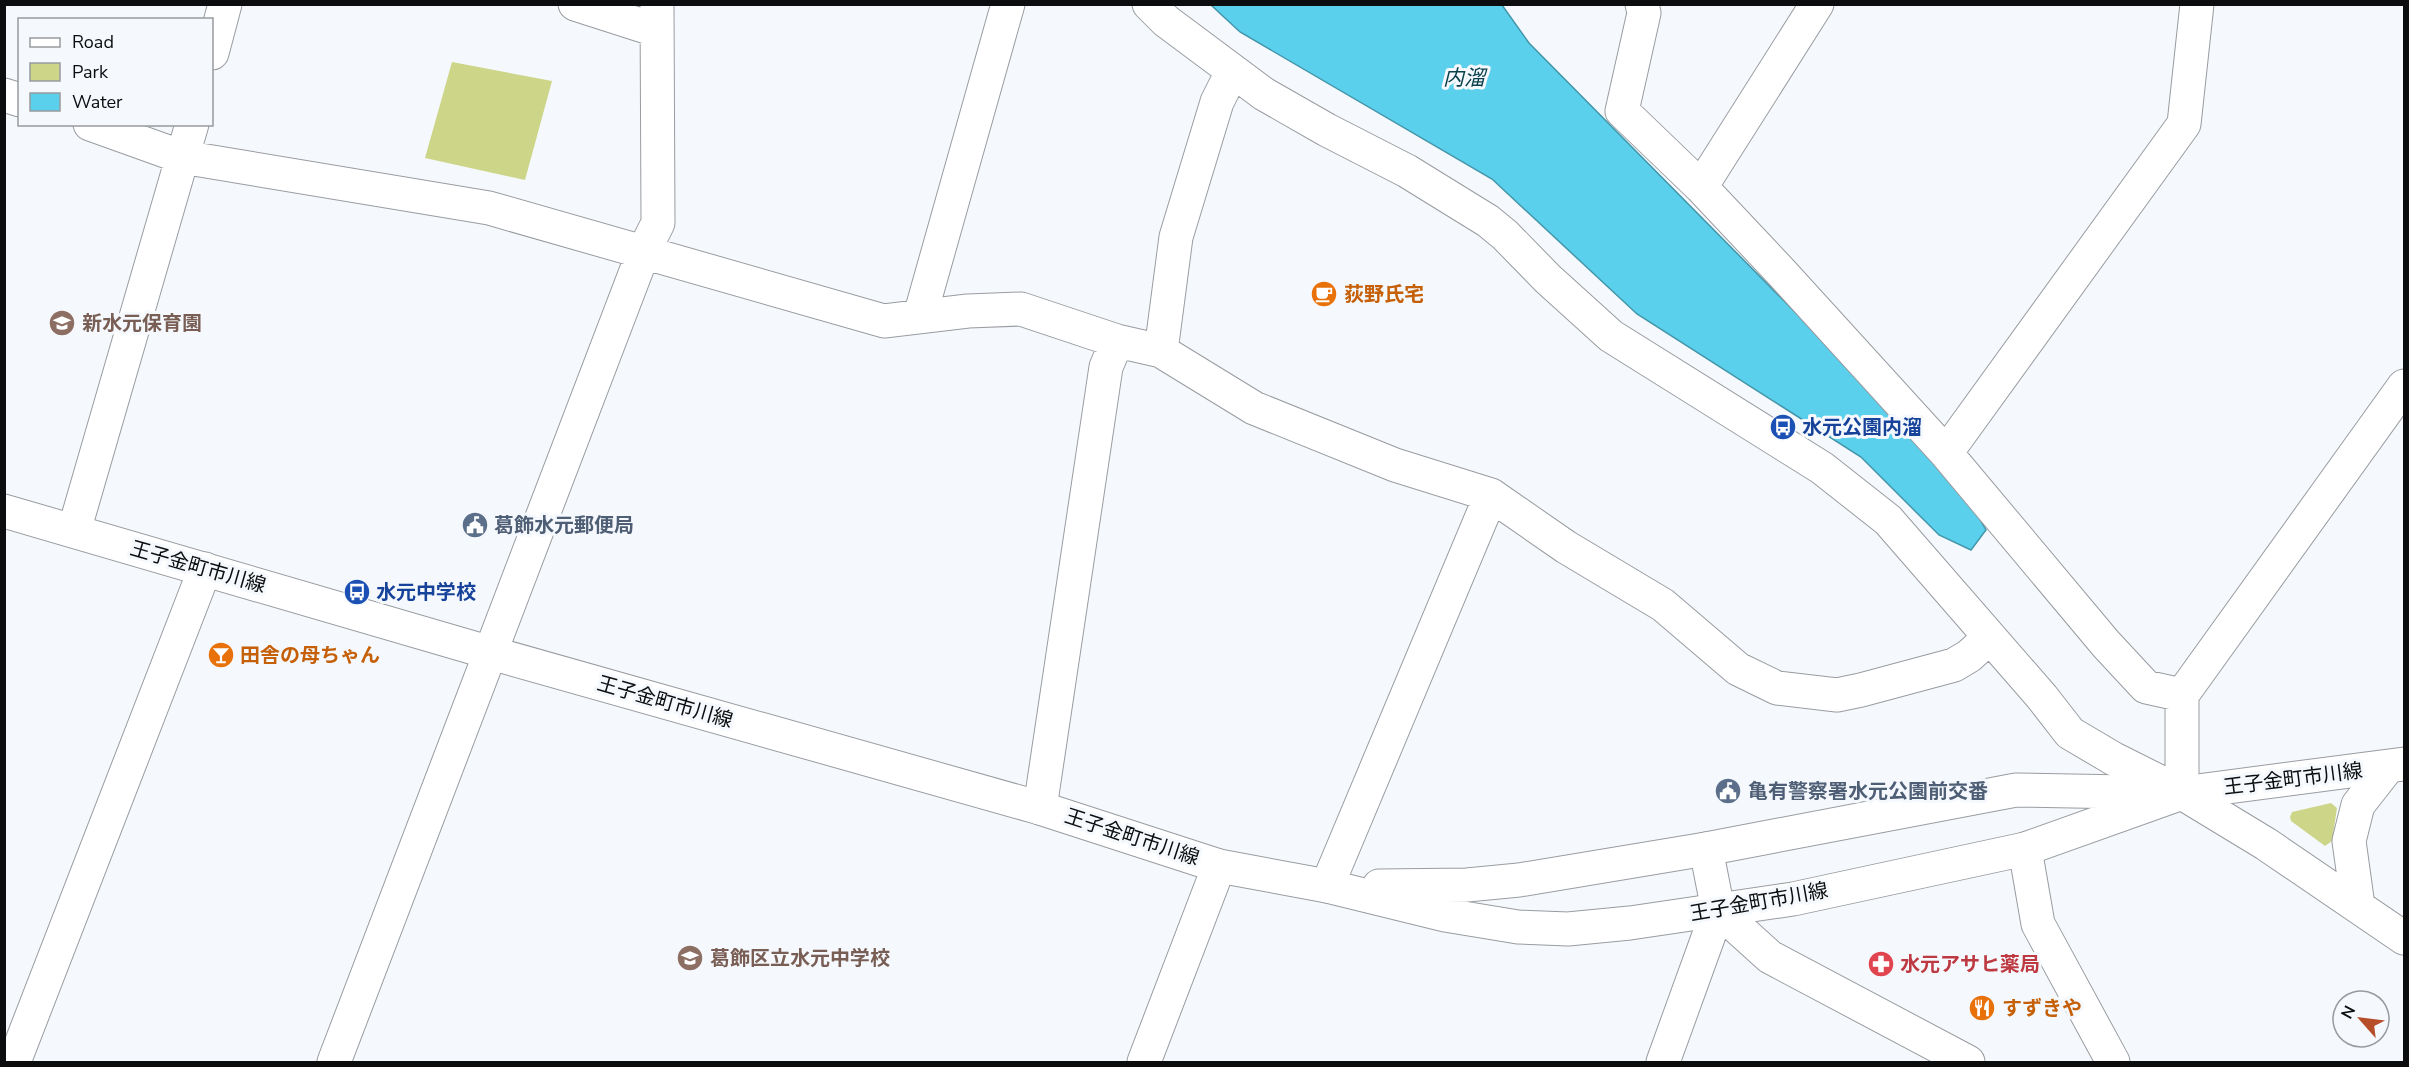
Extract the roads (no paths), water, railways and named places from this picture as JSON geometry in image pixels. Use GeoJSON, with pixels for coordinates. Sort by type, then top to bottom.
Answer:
{"type":"FeatureCollection","features":[{"type":"Feature","properties":{"kind":"street"},"geometry":{"type":"LineString","coordinates":[[213,49],[225,4]]}},
{"type":"Feature","properties":{"kind":"street"},"geometry":{"type":"LineString","coordinates":[[334,1062],[643,253],[657,223],[657,17],[575,4]]}},
{"type":"Feature","properties":{"kind":"street"},"geometry":{"type":"LineString","coordinates":[[920,316],[1008,4]]}},
{"type":"Feature","properties":{"kind":"street"},"geometry":{"type":"LineString","coordinates":[[1149,4],[1166,21],[1232,72],[1273,99],[1407,171],[1488,221],[1611,336],[1822,468],[1887,520],[2042,696],[2070,733],[2114,759],[2182,793],[2266,844],[2404,938]]}},
{"type":"Feature","properties":{"kind":"street"},"geometry":{"type":"LineString","coordinates":[[1642,4],[1644,13],[1622,111],[1701,187],[1946,453],[2106,644],[2146,687],[2182,695]]}},
{"type":"Feature","properties":{"kind":"street"},"geometry":{"type":"LineString","coordinates":[[1701,187],[1817,4]]}},
{"type":"Feature","properties":{"kind":"street"},"geometry":{"type":"LineString","coordinates":[[1946,453],[2184,124],[2197,4]]}},
{"type":"Feature","properties":{"kind":"street"},"geometry":{"type":"LineString","coordinates":[[1161,351],[1176,237],[1217,102],[1232,72]]}},
{"type":"Feature","properties":{"kind":"street"},"geometry":{"type":"LineString","coordinates":[[96,126],[182,157],[489,207],[884,321],[920,316],[1022,309],[1117,340],[1161,351],[1254,408],[1395,465],[1491,495],[1566,547],[1663,605],[1738,669],[1777,688],[1837,695],[1861,690],[1954,665],[1969,656],[1989,638]]}},
{"type":"Feature","properties":{"kind":"street"},"geometry":{"type":"LineString","coordinates":[[74,531],[191,126]]}},
{"type":"Feature","properties":{"kind":"street"},"geometry":{"type":"LineString","coordinates":[[1040,808],[1107,367],[1117,340]]}},
{"type":"Feature","properties":{"kind":"street"},"geometry":{"type":"LineString","coordinates":[[2182,793],[2182,695],[2404,389]]}},
{"type":"Feature","properties":{"kind":"street"},"geometry":{"type":"LineString","coordinates":[[1327,886],[1491,495]]}},
{"type":"Feature","properties":{"kind":"street","name":"王子金町市川線"},"geometry":{"type":"LineString","coordinates":[[4,511],[491,653],[1040,808],[1219,866],[1327,886],[1445,915],[1518,927],[1568,929],[1630,923],[1793,898],[2025,849],[2182,793]]}},
{"type":"Feature","properties":{"kind":"street"},"geometry":{"type":"LineString","coordinates":[[14,1062],[205,569]]}},
{"type":"Feature","properties":{"kind":"street"},"geometry":{"type":"LineString","coordinates":[[2358,906],[2349,841],[2358,806],[2396,766]]}},
{"type":"Feature","properties":{"kind":"street","name":"王子金町市川線"},"geometry":{"type":"LineString","coordinates":[[1327,886],[1467,885],[1519,880],[1706,849],[2016,790],[2182,793],[2396,766]]}},
{"type":"Feature","properties":{"kind":"street"},"geometry":{"type":"LineString","coordinates":[[1663,1062],[1718,910],[1706,849]]}},
{"type":"Feature","properties":{"kind":"street"},"geometry":{"type":"LineString","coordinates":[[2025,849],[2038,924],[2113,1062]]}},
{"type":"Feature","properties":{"kind":"street"},"geometry":{"type":"LineString","coordinates":[[1144,1062],[1219,866]]}},
{"type":"Feature","properties":{"kind":"street"},"geometry":{"type":"LineString","coordinates":[[1718,910],[1770,957],[1968,1062]]}},
{"type":"Feature","properties":{"kind":"water","name":"内溜"},"geometry":{"type":"Polygon","coordinates":[[[1211,5],[1502,5],[1529,43],[1797,314],[1972,505],[1986,530],[1971,550],[1939,535],[1861,457],[1637,314],[1492,179],[1240,32],[1211,5]]]}},
{"type":"Feature","properties":{"kind":"place","name":"荻野氏宅"},"geometry":{"type":"Point","coordinates":[1324,294]}},
{"type":"Feature","properties":{"kind":"place","name":"新水元保育園"},"geometry":{"type":"Point","coordinates":[62,323]}},
{"type":"Feature","properties":{"kind":"place","name":"水元公園内溜"},"geometry":{"type":"Point","coordinates":[1783,427]}},
{"type":"Feature","properties":{"kind":"place","name":"葛飾水元郵便局"},"geometry":{"type":"Point","coordinates":[475,525]}},
{"type":"Feature","properties":{"kind":"place","name":"水元中学校"},"geometry":{"type":"Point","coordinates":[357,592]}},
{"type":"Feature","properties":{"kind":"place","name":"田舎の母ちゃん"},"geometry":{"type":"Point","coordinates":[221,655]}},
{"type":"Feature","properties":{"kind":"place","name":"亀有警察署水元公園前交番"},"geometry":{"type":"Point","coordinates":[1728,791]}},
{"type":"Feature","properties":{"kind":"place","name":"葛飾区立水元中学校"},"geometry":{"type":"Point","coordinates":[690,958]}},
{"type":"Feature","properties":{"kind":"place","name":"水元アサヒ薬局"},"geometry":{"type":"Point","coordinates":[1881,964]}},
{"type":"Feature","properties":{"kind":"place","name":"すずきや"},"geometry":{"type":"Point","coordinates":[1982,1008]}}]}
